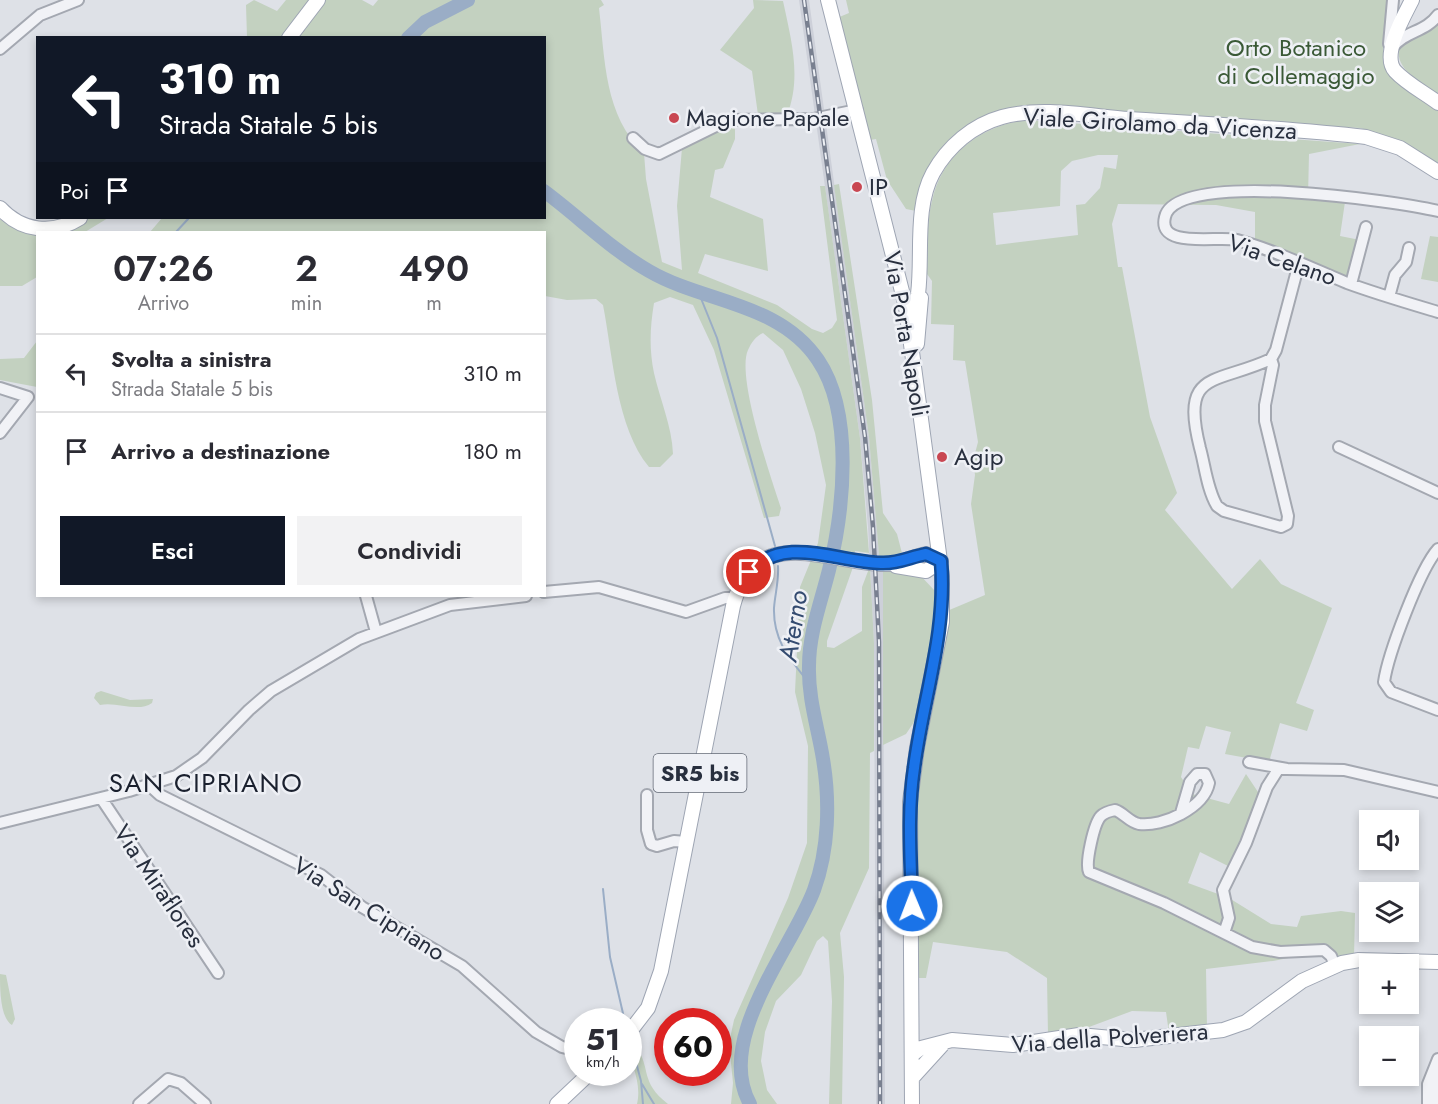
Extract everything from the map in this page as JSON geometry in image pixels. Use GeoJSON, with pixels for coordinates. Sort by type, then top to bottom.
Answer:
{"type":"FeatureCollection","features":[{"type":"Feature","properties":{"kind":"main road"},"geometry":{"type":"LineString","coordinates":[[291,36],[318,0]]}},
{"type":"Feature","properties":{"kind":"main road","name":"Via Porta Napoli"},"geometry":{"type":"LineString","coordinates":[[828,0],[912,306]]}},
{"type":"Feature","properties":{"kind":"main road"},"geometry":{"type":"LineString","coordinates":[[1413,0],[1391,52],[1395,71],[1438,103]]}},
{"type":"Feature","properties":{"kind":"main road","name":"Viale Girolamo da Vicenza"},"geometry":{"type":"LineString","coordinates":[[914,355],[912,306],[920,281],[923,207],[933,174],[944,157],[969,133],[985,123],[1013,115],[1081,116],[1366,137],[1400,148],[1438,172]]}},
{"type":"Feature","properties":{"kind":"main road"},"geometry":{"type":"LineString","coordinates":[[0,208],[19,223],[40,229],[64,226],[78,219]]}},
{"type":"Feature","properties":{"kind":"main road","name":"Via Porta Napoli"},"geometry":{"type":"LineString","coordinates":[[912,1104],[911,790],[917,748],[938,647],[943,601],[941,561],[914,355]]}},
{"type":"Feature","properties":{"kind":"main road"},"geometry":{"type":"LineString","coordinates":[[936,525],[928,546],[917,563],[930,578],[943,601]]}},
{"type":"Feature","properties":{"kind":"main road","name":"SR5 bis"},"geometry":{"type":"LineString","coordinates":[[642,1016],[648,1008],[658,982],[735,598],[744,579],[763,560],[779,552],[808,552],[849,560],[917,563],[930,571],[941,561]]}},
{"type":"Feature","properties":{"kind":"main road","name":"Via della Polveriera"},"geometry":{"type":"LineString","coordinates":[[912,1054],[929,1052],[953,1041],[1013,1045],[1082,1035],[1143,1040],[1223,1030],[1246,1022],[1295,985],[1335,965],[1359,960],[1438,962]]}},
{"type":"Feature","properties":{"kind":"main road"},"geometry":{"type":"LineString","coordinates":[[912,1078],[929,1052],[917,1042],[913,1034]]}},
{"type":"Feature","properties":{"kind":"main road"},"geometry":{"type":"LineString","coordinates":[[557,1104],[576,1086]]}},
{"type":"Feature","properties":{"kind":"street"},"geometry":{"type":"LineString","coordinates":[[0,49],[40,15],[78,0]]}},
{"type":"Feature","properties":{"kind":"street"},"geometry":{"type":"LineString","coordinates":[[1391,52],[1389,42],[1393,0]]}},
{"type":"Feature","properties":{"kind":"street"},"geometry":{"type":"LineString","coordinates":[[1391,52],[1401,38],[1428,27],[1438,15]]}},
{"type":"Feature","properties":{"kind":"street"},"geometry":{"type":"LineString","coordinates":[[633,138],[645,149],[659,154],[728,120],[813,118],[857,110]]}},
{"type":"Feature","properties":{"kind":"street","name":"Via Celano"},"geometry":{"type":"LineString","coordinates":[[1438,211],[1312,193],[1262,191],[1200,197],[1176,205],[1165,216],[1166,228],[1175,237],[1235,239],[1351,284],[1438,312]]}},
{"type":"Feature","properties":{"kind":"street"},"geometry":{"type":"LineString","coordinates":[[1351,284],[1366,227]]}},
{"type":"Feature","properties":{"kind":"street"},"geometry":{"type":"LineString","coordinates":[[1389,297],[1395,275],[1406,262],[1409,248]]}},
{"type":"Feature","properties":{"kind":"street"},"geometry":{"type":"LineString","coordinates":[[1270,359],[1273,367],[1265,405],[1265,421],[1288,519],[1285,525],[1278,527],[1224,511],[1217,506],[1192,414],[1196,397],[1209,382],[1270,359],[1276,350],[1299,263]]}},
{"type":"Feature","properties":{"kind":"street"},"geometry":{"type":"LineString","coordinates":[[0,388],[28,397],[0,433]]}},
{"type":"Feature","properties":{"kind":"street"},"geometry":{"type":"LineString","coordinates":[[1339,447],[1438,493]]}},
{"type":"Feature","properties":{"kind":"street"},"geometry":{"type":"LineString","coordinates":[[1438,549],[1426,565],[1393,648],[1384,682],[1391,692],[1438,710]]}},
{"type":"Feature","properties":{"kind":"street"},"geometry":{"type":"LineString","coordinates":[[546,592],[599,587],[686,612],[725,598],[735,598]]}},
{"type":"Feature","properties":{"kind":"street"},"geometry":{"type":"LineString","coordinates":[[366,597],[376,632]]}},
{"type":"Feature","properties":{"kind":"street"},"geometry":{"type":"LineString","coordinates":[[0,823],[148,785],[229,730],[281,684],[342,646],[450,605],[518,597]]}},
{"type":"Feature","properties":{"kind":"street"},"geometry":{"type":"LineString","coordinates":[[1249,762],[1279,768],[1344,770],[1438,792]]}},
{"type":"Feature","properties":{"kind":"street"},"geometry":{"type":"LineString","coordinates":[[1224,933],[1229,918],[1223,890],[1246,843],[1267,787],[1279,768]]}},
{"type":"Feature","properties":{"kind":"street","name":"Via San Cipriano"},"geometry":{"type":"LineString","coordinates":[[148,785],[160,795],[321,875],[362,907],[462,966],[536,1032],[564,1048]]}},
{"type":"Feature","properties":{"kind":"street"},"geometry":{"type":"LineString","coordinates":[[647,795],[647,830],[651,844],[657,846],[674,841],[686,842]]}},
{"type":"Feature","properties":{"kind":"street","name":"Via Miraflores"},"geometry":{"type":"LineString","coordinates":[[101,798],[218,973]]}},
{"type":"Feature","properties":{"kind":"street"},"geometry":{"type":"LineString","coordinates":[[1181,813],[1142,824],[1132,822],[1118,811],[1107,812],[1097,822],[1088,869],[1093,876],[1164,903],[1266,951],[1289,953],[1324,950],[1331,956],[1335,965]]}},
{"type":"Feature","properties":{"kind":"street"},"geometry":{"type":"LineString","coordinates":[[1428,1104],[1428,1084],[1438,1059]]}},
{"type":"Feature","properties":{"kind":"street"},"geometry":{"type":"LineString","coordinates":[[1438,1065],[1438,1104]]}},
{"type":"Feature","properties":{"kind":"street"},"geometry":{"type":"LineString","coordinates":[[139,1104],[168,1079],[181,1083],[205,1104]]}},
{"type":"Feature","properties":{"kind":"shaded area"},"geometry":{"type":"Polygon","coordinates":[[[799,0],[809,0],[869,437],[880,567],[883,567],[885,1104],[876,1104],[874,643],[868,527],[860,438],[799,0]]]}},
{"type":"Feature","properties":{"kind":"green space"},"geometry":{"type":"Polygon","coordinates":[[[254,0],[277,11],[286,0],[313,0],[284,36],[247,36],[246,5],[254,0]]]}},
{"type":"Feature","properties":{"kind":"green space"},"geometry":{"type":"Polygon","coordinates":[[[325,0],[362,0],[373,6],[378,0],[601,0],[604,5],[599,8],[609,86],[621,122],[644,153],[646,179],[662,262],[682,270],[677,206],[682,148],[723,125],[735,124],[735,139],[723,168],[715,170],[710,197],[763,219],[768,271],[705,254],[698,273],[777,305],[812,329],[823,333],[832,328],[837,320],[820,186],[825,186],[860,438],[869,553],[855,551],[852,570],[827,641],[827,647],[834,648],[862,631],[862,587],[870,566],[874,643],[874,751],[870,753],[869,868],[840,933],[844,977],[842,1104],[829,1104],[832,1001],[828,941],[823,936],[817,941],[801,975],[776,1001],[765,1032],[761,1061],[767,1090],[777,1104],[731,1104],[734,1020],[788,898],[807,843],[808,746],[795,692],[800,587],[818,543],[826,485],[815,433],[801,389],[783,350],[763,333],[756,338],[748,350],[746,363],[756,428],[781,508],[779,516],[764,518],[714,350],[693,305],[670,297],[654,303],[651,338],[652,364],[668,423],[673,454],[660,467],[649,467],[629,432],[623,412],[617,390],[603,305],[596,299],[567,300],[546,296],[546,231],[151,231],[161,219],[546,219],[546,36],[297,36],[325,0]]]}},
{"type":"Feature","properties":{"kind":"green space"},"geometry":{"type":"Polygon","coordinates":[[[753,0],[783,1],[794,58],[794,87],[787,115],[758,115],[752,71],[720,50],[754,8],[753,0]]]}},
{"type":"Feature","properties":{"kind":"green space","name":"Orto Botanico di Collemaggio"},"geometry":{"type":"Polygon","coordinates":[[[846,0],[1388,0],[1383,37],[1386,64],[1398,82],[1438,111],[1438,163],[1396,139],[1360,128],[1022,106],[982,118],[949,140],[936,154],[927,171],[916,211],[906,209],[887,180],[876,139],[870,140],[837,18],[849,13],[846,0]]]}},
{"type":"Feature","properties":{"kind":"green space"},"geometry":{"type":"Polygon","coordinates":[[[1438,19],[1438,94],[1409,73],[1400,61],[1399,53],[1400,44],[1438,19]]]}},
{"type":"Feature","properties":{"kind":"green space"},"geometry":{"type":"Polygon","coordinates":[[[1027,120],[1360,144],[1309,154],[1308,197],[1345,202],[1340,236],[1360,240],[1347,277],[1255,240],[1255,212],[1216,205],[1118,204],[1112,224],[1118,267],[1122,267],[1150,417],[1177,493],[1165,510],[1232,589],[1260,559],[1281,584],[1332,608],[1296,703],[1314,710],[1307,731],[1280,723],[1269,762],[1225,754],[1231,732],[1206,726],[1199,749],[1188,747],[1181,777],[1192,794],[1229,804],[1246,774],[1260,795],[1232,868],[1200,852],[1188,883],[1229,898],[1271,924],[1297,927],[1301,916],[1341,911],[1355,913],[1354,957],[1338,961],[1329,950],[1273,961],[1206,969],[1207,1028],[1169,1033],[1166,1012],[1132,1011],[1081,1030],[1048,1035],[1047,978],[1007,952],[933,942],[926,978],[918,978],[915,791],[947,611],[985,595],[971,504],[975,475],[973,461],[978,442],[965,361],[953,360],[954,325],[931,324],[932,281],[927,274],[929,219],[937,184],[955,156],[980,135],[1010,123],[1027,120]],[[1098,155],[1072,161],[1061,171],[1060,206],[993,213],[996,245],[1078,235],[1076,205],[1085,204],[1100,188],[1104,167],[1116,169],[1118,155],[1098,155]]]}},
{"type":"Feature","properties":{"kind":"green space"},"geometry":{"type":"Polygon","coordinates":[[[839,184],[872,400],[883,513],[897,534],[903,557],[935,591],[937,611],[920,713],[906,734],[883,745],[883,568],[880,567],[869,437],[834,185],[839,184]]]}},
{"type":"Feature","properties":{"kind":"green space"},"geometry":{"type":"Polygon","coordinates":[[[5,219],[36,233],[36,278],[22,286],[0,286],[0,220],[5,219]]]}},
{"type":"Feature","properties":{"kind":"green space"},"geometry":{"type":"Polygon","coordinates":[[[85,219],[106,219],[87,231],[54,231],[85,219]]]}},
{"type":"Feature","properties":{"kind":"green space"},"geometry":{"type":"Polygon","coordinates":[[[1430,236],[1438,237],[1438,282],[1421,279],[1430,236]]]}},
{"type":"Feature","properties":{"kind":"green space"},"geometry":{"type":"Polygon","coordinates":[[[36,342],[36,387],[0,380],[0,359],[24,358],[36,342]]]}},
{"type":"Feature","properties":{"kind":"green space"},"geometry":{"type":"Polygon","coordinates":[[[101,691],[130,700],[153,699],[152,703],[140,707],[100,705],[94,698],[96,693],[101,691]]]}},
{"type":"Feature","properties":{"kind":"green space"},"geometry":{"type":"Polygon","coordinates":[[[0,974],[6,975],[15,1019],[12,1025],[3,1010],[0,974]]]}},
{"type":"Feature","properties":{"kind":"green space"},"geometry":{"type":"Polygon","coordinates":[[[642,1057],[649,1082],[668,1104],[637,1104],[638,1086],[642,1086],[642,1057]]]}},
{"type":"Feature","properties":{"kind":"waterway","name":"Aterno"},"geometry":{"type":"LineString","coordinates":[[410,36],[425,22],[468,0]]}},
{"type":"Feature","properties":{"kind":"waterway","name":"Aterno"},"geometry":{"type":"LineString","coordinates":[[546,193],[635,263],[649,271],[670,282],[740,306],[783,326],[802,341],[818,360],[829,382],[837,407],[843,462],[839,519],[829,570],[813,630],[809,666],[812,701],[827,791],[825,842],[814,890],[760,995],[749,1023],[742,1051],[742,1079],[750,1104]]}},
{"type":"Feature","properties":{"kind":"waterway"},"geometry":{"type":"LineString","coordinates":[[177,231],[188,219]]}},
{"type":"Feature","properties":{"kind":"waterway"},"geometry":{"type":"LineString","coordinates":[[698,291],[717,338],[775,546]]}},
{"type":"Feature","properties":{"kind":"waterway"},"geometry":{"type":"LineString","coordinates":[[778,566],[774,608],[776,630],[784,649],[809,683]]}},
{"type":"Feature","properties":{"kind":"waterway"},"geometry":{"type":"LineString","coordinates":[[603,889],[610,957],[622,1008]]}},
{"type":"Feature","properties":{"kind":"waterway"},"geometry":{"type":"LineString","coordinates":[[642,1084],[654,1104]]}},
{"type":"Feature","properties":{"kind":"waterway"},"geometry":{"type":"LineString","coordinates":[[641,1086],[643,1104]]}},
{"type":"Feature","properties":{"kind":"railway"},"geometry":{"type":"LineString","coordinates":[[804,0],[865,437],[873,527],[879,642],[880,1104]]}},
{"type":"Feature","properties":{"kind":"place","name":"Magione Papale"},"geometry":{"type":"Point","coordinates":[674,118]}},
{"type":"Feature","properties":{"kind":"place","name":"IP"},"geometry":{"type":"Point","coordinates":[857,187]}},
{"type":"Feature","properties":{"kind":"place","name":"Agip"},"geometry":{"type":"Point","coordinates":[942,457]}},
{"type":"Feature","properties":{"kind":"district","name":"SAN CIPRIANO"},"geometry":{"type":"Point","coordinates":[206,783]}},
{"type":"Feature","properties":{"kind":"route"},"geometry":{"type":"LineString","coordinates":[[749,572],[755,565],[771,555],[787,551],[888,564],[926,554],[941,561],[942,622],[911,790],[912,906]]}}]}
